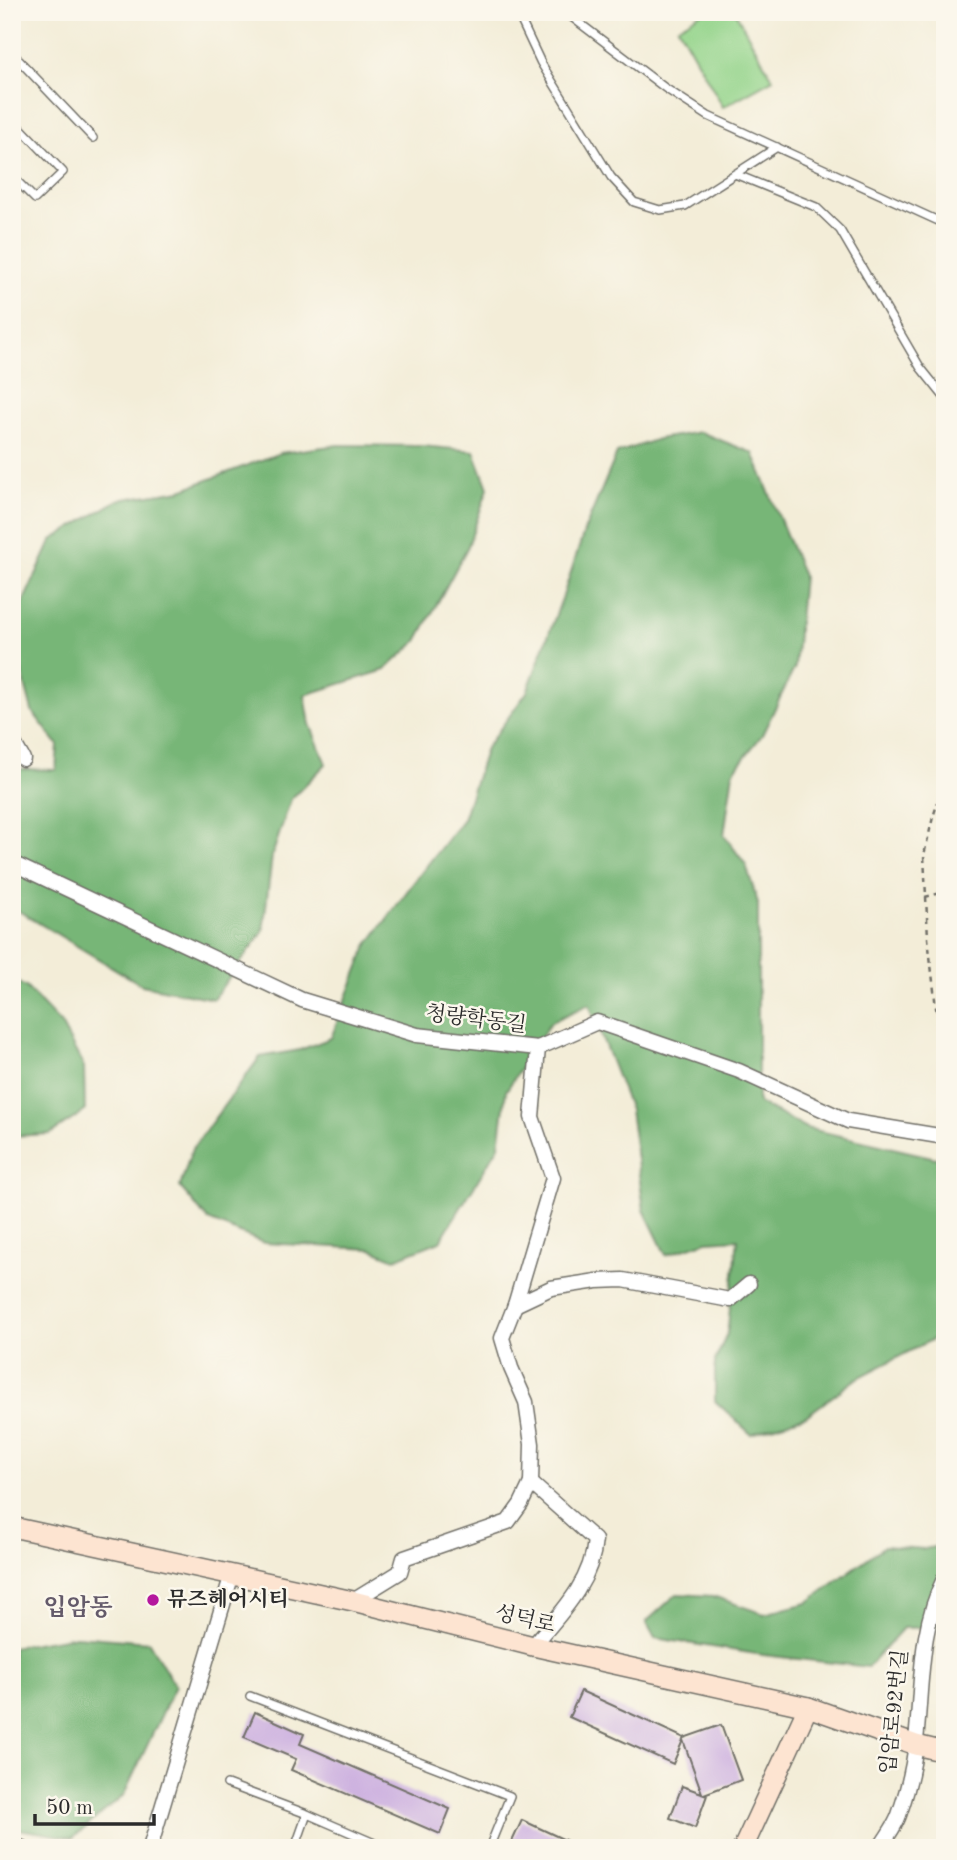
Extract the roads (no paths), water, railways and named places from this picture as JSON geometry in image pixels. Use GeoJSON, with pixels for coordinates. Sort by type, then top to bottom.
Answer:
{"type":"FeatureCollection","features":[{"type":"Feature","properties":{"kind":"street"},"geometry":{"type":"LineString","coordinates":[[12,740],[23,760]]}},
{"type":"Feature","properties":{"kind":"street","name":"청량학동길"},"geometry":{"type":"LineString","coordinates":[[12,863],[302,1000],[417,1035],[538,1048],[597,1022],[739,1071],[848,1121],[945,1137]]}},
{"type":"Feature","properties":{"kind":"street"},"geometry":{"type":"LineString","coordinates":[[353,1601],[400,1572],[404,1558],[508,1522],[531,1483],[533,1444],[526,1402],[502,1338],[515,1305],[553,1178],[532,1117],[538,1048]]}},
{"type":"Feature","properties":{"kind":"street"},"geometry":{"type":"LineString","coordinates":[[515,1305],[551,1288],[597,1281],[623,1280],[730,1300],[749,1284]]}},
{"type":"Feature","properties":{"kind":"street"},"geometry":{"type":"LineString","coordinates":[[531,1483],[595,1540],[594,1551],[576,1595],[533,1646]]}},
{"type":"Feature","properties":{"kind":"street","name":"성덕로"},"geometry":{"type":"LineString","coordinates":[[12,1527],[353,1601],[533,1646],[807,1707],[916,1745],[945,1752]]}},
{"type":"Feature","properties":{"kind":"street"},"geometry":{"type":"LineString","coordinates":[[150,1848],[232,1574]]}},
{"type":"Feature","properties":{"kind":"street","name":"입암로92번길"},"geometry":{"type":"LineString","coordinates":[[880,1848],[898,1819],[909,1783],[916,1745],[924,1640],[937,1592],[945,1577]]}},
{"type":"Feature","properties":{"kind":"street"},"geometry":{"type":"LineString","coordinates":[[743,1848],[807,1707]]}},
{"type":"Feature","properties":{"kind":"street"},"geometry":{"type":"LineString","coordinates":[[12,1845],[22,1848]]}},
{"type":"Feature","properties":{"kind":"lane"},"geometry":{"type":"LineString","coordinates":[[517,12],[541,63],[611,177],[634,202],[660,210],[685,206],[777,147]]}},
{"type":"Feature","properties":{"kind":"lane"},"geometry":{"type":"LineString","coordinates":[[565,12],[665,88],[708,116],[945,224]]}},
{"type":"Feature","properties":{"kind":"lane"},"geometry":{"type":"LineString","coordinates":[[12,53],[93,138]]}},
{"type":"Feature","properties":{"kind":"lane"},"geometry":{"type":"LineString","coordinates":[[12,119],[63,172],[35,200],[12,176]]}},
{"type":"Feature","properties":{"kind":"lane"},"geometry":{"type":"LineString","coordinates":[[735,174],[816,207],[840,230],[920,367],[945,398]]}},
{"type":"Feature","properties":{"kind":"lane"},"geometry":{"type":"LineString","coordinates":[[250,1696],[510,1796],[489,1848]]}},
{"type":"Feature","properties":{"kind":"lane"},"geometry":{"type":"LineString","coordinates":[[227,1784],[386,1848]]}},
{"type":"Feature","properties":{"kind":"lane"},"geometry":{"type":"LineString","coordinates":[[295,1848],[307,1814]]}},
{"type":"Feature","properties":{"kind":"place","name":"뮤즈헤어시티"},"geometry":{"type":"Point","coordinates":[153,1600]}},
{"type":"Feature","properties":{"kind":"district","name":"입암동"},"geometry":{"type":"Point","coordinates":[78,1609]}}]}
